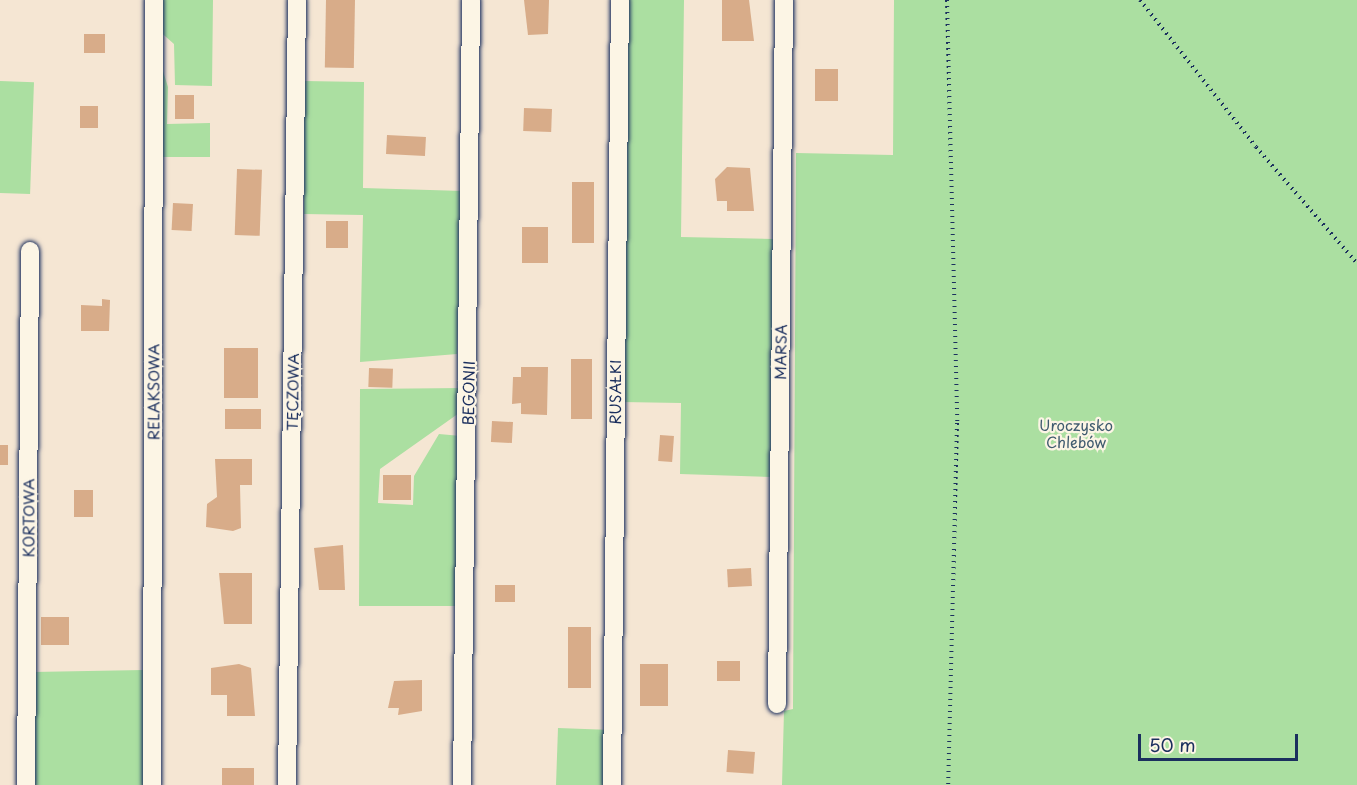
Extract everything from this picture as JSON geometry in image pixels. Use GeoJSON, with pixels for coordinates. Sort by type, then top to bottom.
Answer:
{"type":"FeatureCollection","features":[{"type":"Feature","properties":{"kind":"street","name":"RELAKSOWA"},"geometry":{"type":"LineString","coordinates":[[152,785],[154,0]]}},
{"type":"Feature","properties":{"kind":"street","name":"TĘCZOWA"},"geometry":{"type":"LineString","coordinates":[[287,785],[297,0]]}},
{"type":"Feature","properties":{"kind":"street","name":"BEGONII"},"geometry":{"type":"LineString","coordinates":[[462,785],[471,0]]}},
{"type":"Feature","properties":{"kind":"street","name":"RUSAŁKI"},"geometry":{"type":"LineString","coordinates":[[612,785],[620,0]]}},
{"type":"Feature","properties":{"kind":"street","name":"MARSA"},"geometry":{"type":"LineString","coordinates":[[777,704],[784,0]]}},
{"type":"Feature","properties":{"kind":"street","name":"KORTOWA"},"geometry":{"type":"LineString","coordinates":[[26,785],[30,251]]}},
{"type":"Feature","properties":{"kind":"path"},"geometry":{"type":"LineString","coordinates":[[947,0],[957,423],[948,785]]}},
{"type":"Feature","properties":{"kind":"path"},"geometry":{"type":"LineString","coordinates":[[1140,0],[1256,147],[1357,263]]}},
{"type":"Feature","properties":{"kind":"green space"},"geometry":{"type":"Polygon","coordinates":[[[157,0],[213,0],[212,86],[175,85],[174,44],[157,29],[157,0]]]}},
{"type":"Feature","properties":{"kind":"green space"},"geometry":{"type":"Polygon","coordinates":[[[627,0],[684,0],[681,237],[773,239],[772,477],[680,474],[681,403],[622,402],[627,0]]]}},
{"type":"Feature","properties":{"kind":"green space","name":"Uroczysko Chlebów"},"geometry":{"type":"Polygon","coordinates":[[[894,0],[1357,0],[1357,785],[782,785],[784,711],[793,709],[796,153],[893,155],[894,0]]]}},
{"type":"Feature","properties":{"kind":"green space"},"geometry":{"type":"Polygon","coordinates":[[[157,52],[168,87],[167,124],[210,123],[210,157],[156,157],[157,52]]]}},
{"type":"Feature","properties":{"kind":"green space"},"geometry":{"type":"Polygon","coordinates":[[[0,81],[34,82],[30,194],[0,193],[0,81]]]}},
{"type":"Feature","properties":{"kind":"green space"},"geometry":{"type":"Polygon","coordinates":[[[304,81],[364,82],[363,188],[463,191],[457,354],[360,362],[363,215],[304,214],[304,81]]]}},
{"type":"Feature","properties":{"kind":"green space"},"geometry":{"type":"Polygon","coordinates":[[[462,388],[462,411],[380,469],[378,503],[413,505],[414,476],[439,434],[461,436],[457,606],[359,606],[360,389],[462,388]]]}},
{"type":"Feature","properties":{"kind":"green space"},"geometry":{"type":"Polygon","coordinates":[[[143,670],[145,785],[35,785],[33,672],[143,670]]]}},
{"type":"Feature","properties":{"kind":"green space"},"geometry":{"type":"Polygon","coordinates":[[[558,728],[605,730],[603,785],[556,785],[558,728]]]}},
{"type":"Feature","properties":{"kind":"building"},"geometry":{"type":"Polygon","coordinates":[[[326,0],[355,0],[354,68],[325,67],[326,0]]]}},
{"type":"Feature","properties":{"kind":"building"},"geometry":{"type":"Polygon","coordinates":[[[524,0],[549,0],[548,34],[528,35],[524,0]]]}},
{"type":"Feature","properties":{"kind":"building"},"geometry":{"type":"Polygon","coordinates":[[[722,0],[749,0],[754,41],[722,41],[722,0]]]}},
{"type":"Feature","properties":{"kind":"building"},"geometry":{"type":"Polygon","coordinates":[[[84,34],[105,34],[105,53],[84,53],[84,34]]]}},
{"type":"Feature","properties":{"kind":"building"},"geometry":{"type":"Polygon","coordinates":[[[815,69],[838,69],[838,101],[815,101],[815,69]]]}},
{"type":"Feature","properties":{"kind":"building"},"geometry":{"type":"Polygon","coordinates":[[[175,95],[194,95],[194,119],[175,119],[175,95]]]}},
{"type":"Feature","properties":{"kind":"building"},"geometry":{"type":"Polygon","coordinates":[[[80,106],[98,106],[98,128],[80,128],[80,106]]]}},
{"type":"Feature","properties":{"kind":"building"},"geometry":{"type":"Polygon","coordinates":[[[524,108],[552,109],[551,132],[523,131],[524,108]]]}},
{"type":"Feature","properties":{"kind":"building"},"geometry":{"type":"Polygon","coordinates":[[[387,135],[426,137],[425,156],[386,154],[387,135]]]}},
{"type":"Feature","properties":{"kind":"building"},"geometry":{"type":"Polygon","coordinates":[[[727,167],[750,168],[754,211],[727,211],[727,201],[717,201],[715,179],[727,167]]]}},
{"type":"Feature","properties":{"kind":"building"},"geometry":{"type":"Polygon","coordinates":[[[237,169],[262,170],[260,236],[235,235],[237,169]]]}},
{"type":"Feature","properties":{"kind":"building"},"geometry":{"type":"Polygon","coordinates":[[[572,182],[594,182],[594,243],[572,243],[572,182]]]}},
{"type":"Feature","properties":{"kind":"building"},"geometry":{"type":"Polygon","coordinates":[[[173,203],[193,204],[192,231],[172,230],[173,203]]]}},
{"type":"Feature","properties":{"kind":"building"},"geometry":{"type":"Polygon","coordinates":[[[326,221],[348,221],[348,248],[326,248],[326,221]]]}},
{"type":"Feature","properties":{"kind":"building"},"geometry":{"type":"Polygon","coordinates":[[[522,227],[548,227],[548,263],[522,263],[522,227]]]}},
{"type":"Feature","properties":{"kind":"building"},"geometry":{"type":"Polygon","coordinates":[[[102,299],[110,300],[109,331],[81,331],[81,305],[102,306],[102,299]]]}},
{"type":"Feature","properties":{"kind":"building"},"geometry":{"type":"Polygon","coordinates":[[[224,348],[258,348],[258,398],[224,398],[224,348]]]}},
{"type":"Feature","properties":{"kind":"building"},"geometry":{"type":"Polygon","coordinates":[[[571,359],[592,359],[592,419],[571,419],[571,359]]]}},
{"type":"Feature","properties":{"kind":"building"},"geometry":{"type":"Polygon","coordinates":[[[521,367],[548,367],[547,415],[521,414],[521,403],[512,404],[513,377],[521,377],[521,367]]]}},
{"type":"Feature","properties":{"kind":"building"},"geometry":{"type":"Polygon","coordinates":[[[369,368],[393,369],[392,388],[368,387],[369,368]]]}},
{"type":"Feature","properties":{"kind":"building"},"geometry":{"type":"Polygon","coordinates":[[[225,409],[261,409],[261,429],[225,429],[225,409]]]}},
{"type":"Feature","properties":{"kind":"building"},"geometry":{"type":"Polygon","coordinates":[[[492,421],[513,422],[512,443],[491,442],[492,421]]]}},
{"type":"Feature","properties":{"kind":"building"},"geometry":{"type":"Polygon","coordinates":[[[660,435],[674,436],[672,462],[658,461],[660,435]]]}},
{"type":"Feature","properties":{"kind":"building"},"geometry":{"type":"Polygon","coordinates":[[[0,445],[8,445],[8,465],[0,465],[0,445]]]}},
{"type":"Feature","properties":{"kind":"building"},"geometry":{"type":"Polygon","coordinates":[[[215,459],[252,459],[252,485],[240,485],[241,528],[233,531],[206,527],[207,504],[217,497],[215,459]]]}},
{"type":"Feature","properties":{"kind":"building"},"geometry":{"type":"Polygon","coordinates":[[[383,475],[411,475],[411,500],[383,500],[383,475]]]}},
{"type":"Feature","properties":{"kind":"building"},"geometry":{"type":"Polygon","coordinates":[[[74,490],[93,490],[93,517],[74,517],[74,490]]]}},
{"type":"Feature","properties":{"kind":"building"},"geometry":{"type":"Polygon","coordinates":[[[343,545],[345,590],[319,590],[314,548],[343,545]]]}},
{"type":"Feature","properties":{"kind":"building"},"geometry":{"type":"Polygon","coordinates":[[[751,568],[752,586],[728,587],[727,569],[751,568]]]}},
{"type":"Feature","properties":{"kind":"building"},"geometry":{"type":"Polygon","coordinates":[[[219,573],[252,573],[252,624],[224,624],[219,573]]]}},
{"type":"Feature","properties":{"kind":"building"},"geometry":{"type":"Polygon","coordinates":[[[495,585],[515,585],[515,602],[495,602],[495,585]]]}},
{"type":"Feature","properties":{"kind":"building"},"geometry":{"type":"Polygon","coordinates":[[[41,617],[69,617],[69,645],[41,645],[41,617]]]}},
{"type":"Feature","properties":{"kind":"building"},"geometry":{"type":"Polygon","coordinates":[[[568,627],[591,627],[591,688],[568,688],[568,627]]]}},
{"type":"Feature","properties":{"kind":"building"},"geometry":{"type":"Polygon","coordinates":[[[717,661],[740,661],[740,681],[717,681],[717,661]]]}},
{"type":"Feature","properties":{"kind":"building"},"geometry":{"type":"Polygon","coordinates":[[[239,664],[251,668],[255,716],[227,716],[227,695],[211,695],[211,668],[239,664]]]}},
{"type":"Feature","properties":{"kind":"building"},"geometry":{"type":"Polygon","coordinates":[[[640,664],[668,664],[668,706],[640,706],[640,664]]]}},
{"type":"Feature","properties":{"kind":"building"},"geometry":{"type":"Polygon","coordinates":[[[422,680],[422,711],[398,715],[399,708],[388,708],[394,681],[422,680]]]}},
{"type":"Feature","properties":{"kind":"building"},"geometry":{"type":"Polygon","coordinates":[[[728,750],[755,752],[753,774],[726,772],[728,750]]]}},
{"type":"Feature","properties":{"kind":"building"},"geometry":{"type":"Polygon","coordinates":[[[222,768],[254,768],[254,785],[222,785],[222,768]]]}}]}
